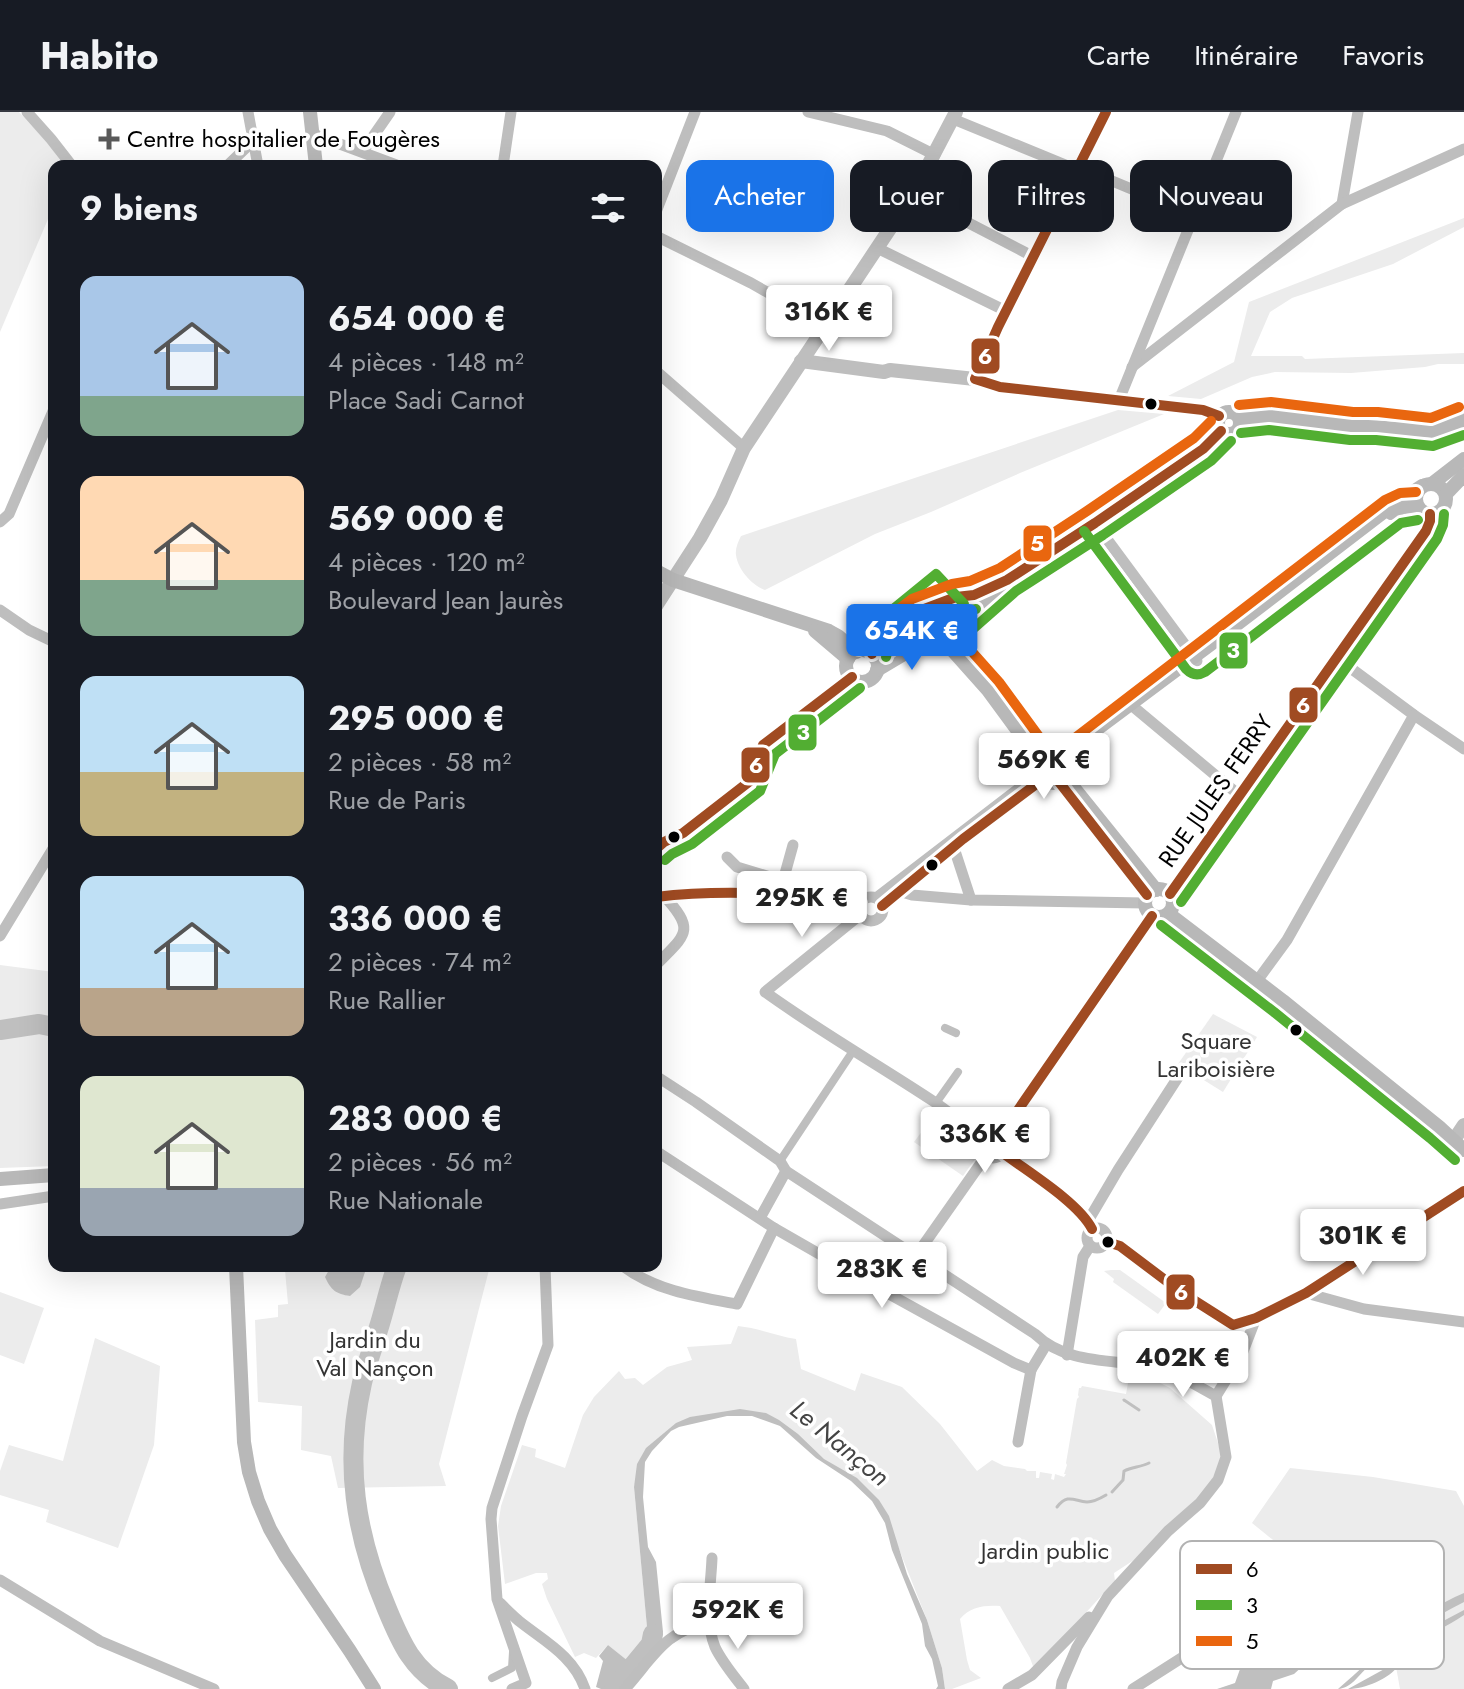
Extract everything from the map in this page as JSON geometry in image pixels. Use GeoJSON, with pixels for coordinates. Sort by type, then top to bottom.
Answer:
{"type":"FeatureCollection","features":[{"type":"Feature","properties":{"kind":"main road"},"geometry":{"type":"LineString","coordinates":[[310,112],[315,160]]}},
{"type":"Feature","properties":{"kind":"main road"},"geometry":{"type":"LineString","coordinates":[[986,593],[953,634],[937,644],[927,633],[929,617],[933,614],[986,593],[1095,523],[1203,449],[1220,424],[1228,434],[1239,427],[1240,419],[1269,416],[1352,426],[1464,433]]}},
{"type":"Feature","properties":{"kind":"main road"},"geometry":{"type":"LineString","coordinates":[[1433,432],[1464,420]]}},
{"type":"Feature","properties":{"kind":"main road"},"geometry":{"type":"LineString","coordinates":[[1195,659],[1390,507],[1464,459]]}},
{"type":"Feature","properties":{"kind":"main road"},"geometry":{"type":"LineString","coordinates":[[1053,768],[1394,511],[1403,507],[1436,513],[1445,506],[1446,494],[1464,475]]}},
{"type":"Feature","properties":{"kind":"main road"},"geometry":{"type":"LineString","coordinates":[[1427,485],[1441,487],[1446,494]]}},
{"type":"Feature","properties":{"kind":"main road"},"geometry":{"type":"LineString","coordinates":[[1424,510],[1416,496],[1427,485]]}},
{"type":"Feature","properties":{"kind":"main road"},"geometry":{"type":"LineString","coordinates":[[662,574],[805,624],[852,655],[868,652],[876,664],[875,675],[867,681],[857,681],[852,677],[847,669],[852,655]]}},
{"type":"Feature","properties":{"kind":"main road"},"geometry":{"type":"LineString","coordinates":[[943,612],[952,617],[953,634],[977,670],[1154,900],[1161,918],[1169,914],[1257,981],[1459,1145]]}},
{"type":"Feature","properties":{"kind":"main road"},"geometry":{"type":"LineString","coordinates":[[876,664],[927,633]]}},
{"type":"Feature","properties":{"kind":"main road"},"geometry":{"type":"LineString","coordinates":[[662,844],[683,833],[750,781],[763,745],[852,677]]}},
{"type":"Feature","properties":{"kind":"main road"},"geometry":{"type":"LineString","coordinates":[[0,1179],[48,1175]]}},
{"type":"Feature","properties":{"kind":"main road"},"geometry":{"type":"LineString","coordinates":[[236,1272],[244,1442],[258,1501],[285,1555],[374,1689]]}},
{"type":"Feature","properties":{"kind":"street"},"geometry":{"type":"LineString","coordinates":[[27,112],[67,160]]}},
{"type":"Feature","properties":{"kind":"street"},"geometry":{"type":"LineString","coordinates":[[248,112],[257,160]]}},
{"type":"Feature","properties":{"kind":"street"},"geometry":{"type":"LineString","coordinates":[[363,151],[390,112]]}},
{"type":"Feature","properties":{"kind":"street"},"geometry":{"type":"LineString","coordinates":[[504,160],[511,112]]}},
{"type":"Feature","properties":{"kind":"street"},"geometry":{"type":"LineString","coordinates":[[662,197],[695,112]]}},
{"type":"Feature","properties":{"kind":"street"},"geometry":{"type":"LineString","coordinates":[[808,112],[887,131],[935,155]]}},
{"type":"Feature","properties":{"kind":"street"},"geometry":{"type":"LineString","coordinates":[[1082,160],[1106,112]]}},
{"type":"Feature","properties":{"kind":"street"},"geometry":{"type":"LineString","coordinates":[[1216,160],[1236,112]]}},
{"type":"Feature","properties":{"kind":"street"},"geometry":{"type":"LineString","coordinates":[[1342,204],[1358,112]]}},
{"type":"Feature","properties":{"kind":"street"},"geometry":{"type":"LineString","coordinates":[[932,160],[955,116],[1054,160]]}},
{"type":"Feature","properties":{"kind":"street"},"geometry":{"type":"LineString","coordinates":[[313,134],[385,160]]}},
{"type":"Feature","properties":{"kind":"street"},"geometry":{"type":"LineString","coordinates":[[233,160],[254,140]]}},
{"type":"Feature","properties":{"kind":"street"},"geometry":{"type":"LineString","coordinates":[[1132,367],[1342,204],[1464,149]]}},
{"type":"Feature","properties":{"kind":"street"},"geometry":{"type":"LineString","coordinates":[[972,225],[1034,257]]}},
{"type":"Feature","properties":{"kind":"street"},"geometry":{"type":"LineString","coordinates":[[662,597],[721,500],[744,448],[888,232]]}},
{"type":"Feature","properties":{"kind":"street"},"geometry":{"type":"LineString","coordinates":[[975,379],[1046,232]]}},
{"type":"Feature","properties":{"kind":"street"},"geometry":{"type":"LineString","coordinates":[[1119,400],[1187,232]]}},
{"type":"Feature","properties":{"kind":"street"},"geometry":{"type":"LineString","coordinates":[[662,239],[751,283],[825,325]]}},
{"type":"Feature","properties":{"kind":"street"},"geometry":{"type":"LineString","coordinates":[[877,248],[1006,311]]}},
{"type":"Feature","properties":{"kind":"street"},"geometry":{"type":"LineString","coordinates":[[801,361],[884,372],[890,370],[975,379],[1000,387],[1203,410],[1220,424]]}},
{"type":"Feature","properties":{"kind":"street"},"geometry":{"type":"LineString","coordinates":[[662,376],[744,448]]}},
{"type":"Feature","properties":{"kind":"street"},"geometry":{"type":"LineString","coordinates":[[0,522],[9,514],[48,423]]}},
{"type":"Feature","properties":{"kind":"street","name":"RUE JULES FERRY"},"geometry":{"type":"LineString","coordinates":[[1000,1136],[1154,900],[1239,795],[1426,531],[1430,521],[1424,510]]}},
{"type":"Feature","properties":{"kind":"street"},"geometry":{"type":"LineString","coordinates":[[1095,523],[1195,659]]}},
{"type":"Feature","properties":{"kind":"street"},"geometry":{"type":"LineString","coordinates":[[0,610],[48,639]]}},
{"type":"Feature","properties":{"kind":"street"},"geometry":{"type":"LineString","coordinates":[[1337,658],[1464,749]]}},
{"type":"Feature","properties":{"kind":"street"},"geometry":{"type":"LineString","coordinates":[[1133,706],[1239,795]]}},
{"type":"Feature","properties":{"kind":"street"},"geometry":{"type":"LineString","coordinates":[[1257,981],[1287,940],[1414,715]]}},
{"type":"Feature","properties":{"kind":"street"},"geometry":{"type":"LineString","coordinates":[[986,1156],[997,1157],[1003,1153],[1005,1146],[1000,1136],[992,1134],[984,1137],[975,1132],[936,1103],[765,992],[860,909],[865,898],[879,902],[899,891],[1053,768]]}},
{"type":"Feature","properties":{"kind":"street"},"geometry":{"type":"LineString","coordinates":[[879,902],[1053,768]]}},
{"type":"Feature","properties":{"kind":"street"},"geometry":{"type":"LineString","coordinates":[[782,887],[793,845]]}},
{"type":"Feature","properties":{"kind":"street"},"geometry":{"type":"LineString","coordinates":[[954,848],[971,900]]}},
{"type":"Feature","properties":{"kind":"street"},"geometry":{"type":"LineString","coordinates":[[0,936],[48,857]]}},
{"type":"Feature","properties":{"kind":"street"},"geometry":{"type":"LineString","coordinates":[[727,857],[737,867],[782,887],[849,899],[867,920],[874,920],[881,913],[879,902]]}},
{"type":"Feature","properties":{"kind":"street"},"geometry":{"type":"LineString","coordinates":[[662,896],[782,887]]}},
{"type":"Feature","properties":{"kind":"street"},"geometry":{"type":"LineString","coordinates":[[899,891],[971,900],[1154,900]]}},
{"type":"Feature","properties":{"kind":"street"},"geometry":{"type":"LineString","coordinates":[[662,898],[685,924],[682,939],[662,959]]}},
{"type":"Feature","properties":{"kind":"street"},"geometry":{"type":"LineString","coordinates":[[945,1028],[956,1033]]}},
{"type":"Feature","properties":{"kind":"street"},"geometry":{"type":"LineString","coordinates":[[760,1218],[783,1166],[853,1051]]}},
{"type":"Feature","properties":{"kind":"street"},"geometry":{"type":"LineString","coordinates":[[1003,1153],[1070,1203],[1090,1225],[1104,1231],[1107,1242],[1099,1249],[1090,1246],[1086,1238],[1090,1225],[1125,1160],[1184,1068]]}},
{"type":"Feature","properties":{"kind":"street"},"geometry":{"type":"LineString","coordinates":[[936,1103],[958,1072]]}},
{"type":"Feature","properties":{"kind":"street"},"geometry":{"type":"LineString","coordinates":[[662,1080],[915,1257],[1035,1334],[1046,1345],[1067,1355],[1156,1368],[1216,1396]]}},
{"type":"Feature","properties":{"kind":"street"},"geometry":{"type":"LineString","coordinates":[[1459,1145],[1464,1125]]}},
{"type":"Feature","properties":{"kind":"street"},"geometry":{"type":"LineString","coordinates":[[984,1137],[981,1147],[986,1156]]}},
{"type":"Feature","properties":{"kind":"street"},"geometry":{"type":"LineString","coordinates":[[662,1155],[774,1228],[1031,1370]]}},
{"type":"Feature","properties":{"kind":"street"},"geometry":{"type":"LineString","coordinates":[[889,1294],[986,1156]]}},
{"type":"Feature","properties":{"kind":"street"},"geometry":{"type":"LineString","coordinates":[[1107,1242],[1120,1246],[1181,1292],[1233,1325],[1306,1293],[1464,1191]]}},
{"type":"Feature","properties":{"kind":"street"},"geometry":{"type":"LineString","coordinates":[[0,1204],[48,1197]]}},
{"type":"Feature","properties":{"kind":"street"},"geometry":{"type":"LineString","coordinates":[[634,1272],[661,1287],[737,1304],[774,1228]]}},
{"type":"Feature","properties":{"kind":"street"},"geometry":{"type":"LineString","coordinates":[[1067,1355],[1083,1257],[1090,1246]]}},
{"type":"Feature","properties":{"kind":"street"},"geometry":{"type":"LineString","coordinates":[[512,1689],[526,1683],[497,1599],[491,1519],[522,1416],[548,1345],[545,1272]]}},
{"type":"Feature","properties":{"kind":"street"},"geometry":{"type":"LineString","coordinates":[[1306,1293],[1364,1309],[1464,1322]]}},
{"type":"Feature","properties":{"kind":"street"},"geometry":{"type":"LineString","coordinates":[[1008,1689],[1032,1675],[1168,1531],[1200,1503],[1218,1480],[1226,1457],[1216,1396],[1242,1354],[1250,1320]]}},
{"type":"Feature","properties":{"kind":"street"},"geometry":{"type":"LineString","coordinates":[[1018,1442],[1031,1370],[1046,1345]]}},
{"type":"Feature","properties":{"kind":"street"},"geometry":{"type":"LineString","coordinates":[[712,1558],[709,1623],[715,1647],[744,1689]]}},
{"type":"Feature","properties":{"kind":"street"},"geometry":{"type":"LineString","coordinates":[[0,1580],[100,1641],[214,1689]]}},
{"type":"Feature","properties":{"kind":"street"},"geometry":{"type":"LineString","coordinates":[[1061,1689],[1077,1647],[1108,1596]]}},
{"type":"Feature","properties":{"kind":"street"},"geometry":{"type":"LineString","coordinates":[[497,1599],[519,1621],[567,1658],[585,1689]]}},
{"type":"Feature","properties":{"kind":"street"},"geometry":{"type":"LineString","coordinates":[[625,1689],[669,1638],[694,1626],[709,1623]]}},
{"type":"Feature","properties":{"kind":"street"},"geometry":{"type":"LineString","coordinates":[[492,1678],[512,1668],[514,1647]]}},
{"type":"Feature","properties":{"kind":"street"},"geometry":{"type":"LineString","coordinates":[[1133,1689],[1180,1659]]}},
{"type":"Feature","properties":{"kind":"green space"},"geometry":{"type":"Polygon","coordinates":[[[0,112],[19,112],[60,160],[48,160],[48,219],[0,332],[0,112]]]}},
{"type":"Feature","properties":{"kind":"green space"},"geometry":{"type":"Polygon","coordinates":[[[1464,218],[1464,227],[1393,264],[1292,298],[1270,312],[1251,356],[1302,356],[1305,359],[1464,353],[1464,364],[1351,373],[1275,372],[1252,377],[1201,399],[1168,396],[1234,362],[1249,302],[1464,218]]]}},
{"type":"Feature","properties":{"kind":"green space"},"geometry":{"type":"Polygon","coordinates":[[[1118,410],[1164,414],[875,534],[765,590],[746,576],[737,561],[736,550],[741,536],[1118,410]]]}},
{"type":"Feature","properties":{"kind":"green space"},"geometry":{"type":"Polygon","coordinates":[[[0,965],[48,971],[48,1166],[0,1168],[0,965]]]}},
{"type":"Feature","properties":{"kind":"green space","name":"Square Lariboisière"},"geometry":{"type":"Polygon","coordinates":[[[1213,1014],[1257,1037],[1223,1092],[1178,1064],[1213,1014]]]}},
{"type":"Feature","properties":{"kind":"green space"},"geometry":{"type":"Polygon","coordinates":[[[935,1114],[972,1140],[967,1148],[968,1155],[975,1159],[963,1176],[914,1142],[935,1114]]]}},
{"type":"Feature","properties":{"kind":"green space"},"geometry":{"type":"Polygon","coordinates":[[[1120,1270],[1166,1303],[1158,1314],[1113,1282],[1114,1279],[1104,1271],[1120,1270]]]}},
{"type":"Feature","properties":{"kind":"green space","name":"Jardin du Val Nançon"},"geometry":{"type":"Polygon","coordinates":[[[285,1272],[488,1272],[439,1464],[446,1486],[338,1488],[331,1456],[301,1450],[302,1406],[258,1402],[255,1320],[278,1317],[278,1305],[288,1304],[285,1272]]]}},
{"type":"Feature","properties":{"kind":"green space"},"geometry":{"type":"Polygon","coordinates":[[[0,1292],[44,1308],[24,1364],[0,1355],[0,1292]]]}},
{"type":"Feature","properties":{"kind":"green space","name":"Jardin public"},"geometry":{"type":"Polygon","coordinates":[[[738,1326],[796,1339],[801,1369],[855,1391],[861,1373],[902,1387],[940,1424],[977,1471],[992,1460],[1004,1466],[1036,1471],[1036,1478],[1039,1478],[1040,1472],[1052,1474],[1051,1479],[1054,1480],[1055,1474],[1064,1477],[1079,1388],[1126,1394],[1128,1383],[1134,1383],[1135,1370],[1170,1388],[1212,1425],[1223,1458],[1218,1472],[1201,1497],[1134,1560],[1114,1573],[1115,1581],[1034,1669],[1000,1606],[978,1608],[964,1615],[960,1619],[967,1660],[970,1670],[981,1678],[945,1689],[927,1620],[888,1521],[874,1498],[771,1419],[761,1415],[729,1412],[679,1422],[645,1452],[634,1487],[648,1638],[634,1666],[608,1645],[596,1658],[584,1653],[575,1657],[542,1584],[548,1579],[547,1573],[536,1573],[505,1584],[498,1526],[501,1506],[522,1445],[536,1449],[535,1457],[565,1468],[583,1415],[594,1397],[619,1371],[625,1379],[635,1378],[643,1385],[667,1367],[692,1360],[687,1347],[731,1344],[738,1326]]]}},
{"type":"Feature","properties":{"kind":"green space"},"geometry":{"type":"Polygon","coordinates":[[[95,1338],[160,1366],[154,1445],[118,1548],[46,1522],[49,1510],[0,1495],[0,1471],[9,1445],[63,1461],[95,1338]]]}},
{"type":"Feature","properties":{"kind":"green space"},"geometry":{"type":"Polygon","coordinates":[[[1290,1468],[1373,1477],[1456,1491],[1464,1506],[1464,1689],[1400,1689],[1396,1669],[1444,1669],[1444,1541],[1274,1541],[1252,1523],[1290,1468]]]}},
{"type":"Feature","properties":{"kind":"shaded area"},"geometry":{"type":"Polygon","coordinates":[[[328,1272],[365,1272],[360,1287],[350,1296],[334,1291],[325,1277],[328,1272]]]}},
{"type":"Feature","properties":{"kind":"shaded area"},"geometry":{"type":"Polygon","coordinates":[[[740,1409],[766,1413],[779,1420],[824,1459],[857,1478],[879,1500],[889,1516],[907,1574],[927,1620],[945,1689],[936,1689],[938,1686],[932,1659],[925,1646],[922,1624],[892,1550],[885,1523],[872,1501],[780,1426],[752,1416],[727,1416],[679,1427],[671,1431],[645,1462],[643,1497],[648,1547],[656,1562],[663,1632],[647,1659],[640,1654],[648,1638],[634,1487],[637,1464],[646,1448],[676,1423],[690,1417],[740,1409]]]}},
{"type":"Feature","properties":{"kind":"shaded area"},"geometry":{"type":"Polygon","coordinates":[[[1464,1593],[1464,1602],[1444,1613],[1446,1601],[1464,1593]]]}},
{"type":"Feature","properties":{"kind":"shaded area"},"geometry":{"type":"Polygon","coordinates":[[[1464,1610],[1464,1615],[1444,1627],[1444,1621],[1464,1610]]]}},
{"type":"Feature","properties":{"kind":"shaded area"},"geometry":{"type":"Polygon","coordinates":[[[608,1645],[638,1669],[621,1689],[596,1687],[603,1661],[599,1656],[608,1645]]]}},
{"type":"Feature","properties":{"kind":"shaded area"},"geometry":{"type":"Polygon","coordinates":[[[1240,1669],[1300,1669],[1273,1681],[1271,1689],[1217,1689],[1235,1683],[1240,1669]]]}},
{"type":"Feature","properties":{"kind":"shaded area"},"geometry":{"type":"Polygon","coordinates":[[[1360,1669],[1366,1669],[1351,1684],[1338,1689],[1360,1669]]]}},
{"type":"Feature","properties":{"kind":"shaded area"},"geometry":{"type":"Polygon","coordinates":[[[1384,1669],[1395,1669],[1369,1685],[1348,1689],[1384,1669]]]}},
{"type":"Feature","properties":{"kind":"waterway","name":"Le Nançon"},"geometry":{"type":"LineString","coordinates":[[0,1030],[39,1024],[48,1026]]}},
{"type":"Feature","properties":{"kind":"waterway","name":"Le Nançon"},"geometry":{"type":"LineString","coordinates":[[395,1272],[364,1376],[357,1413],[354,1442],[356,1498],[367,1553],[398,1633],[417,1665],[448,1689]]}},
{"type":"Feature","properties":{"kind":"waterway"},"geometry":{"type":"LineString","coordinates":[[1124,1400],[1139,1410]]}},
{"type":"Feature","properties":{"kind":"waterway"},"geometry":{"type":"LineString","coordinates":[[1112,1492],[1123,1480],[1124,1471],[1149,1463]]}},
{"type":"Feature","properties":{"kind":"waterway"},"geometry":{"type":"LineString","coordinates":[[1057,1507],[1068,1499],[1090,1502],[1106,1495]]}},
{"type":"Feature","properties":{"kind":"waterway","name":"Le Nançon"},"geometry":{"type":"LineString","coordinates":[[614,1689],[651,1644],[653,1634]]}},
{"type":"Feature","properties":{"kind":"transit line","name":"6"},"geometry":{"type":"LineString","coordinates":[[1106,112],[975,379],[1000,387],[1203,410],[1219,416]]}},
{"type":"Feature","properties":{"kind":"transit line","name":"5"},"geometry":{"type":"LineString","coordinates":[[1239,405],[1271,402],[1431,418],[1459,407]]}},
{"type":"Feature","properties":{"kind":"transit line","name":"5"},"geometry":{"type":"LineString","coordinates":[[859,649],[866,634],[912,599],[1000,568],[1194,438],[1211,421]]}},
{"type":"Feature","properties":{"kind":"transit line","name":"3"},"geometry":{"type":"LineString","coordinates":[[1241,433],[1269,430],[1433,446],[1464,435]]}},
{"type":"Feature","properties":{"kind":"transit line","name":"6"},"geometry":{"type":"LineString","coordinates":[[872,654],[876,644],[919,611],[956,597],[974,595],[1007,580],[1203,449],[1221,431]]}},
{"type":"Feature","properties":{"kind":"transit line","name":"3"},"geometry":{"type":"LineString","coordinates":[[966,635],[1016,591],[1211,461],[1231,441]]}},
{"type":"Feature","properties":{"kind":"transit line","name":"5"},"geometry":{"type":"LineString","coordinates":[[1058,751],[1385,500],[1400,493],[1416,492]]}},
{"type":"Feature","properties":{"kind":"transit line","name":"6"},"geometry":{"type":"LineString","coordinates":[[1170,894],[1426,531],[1430,514]]}},
{"type":"Feature","properties":{"kind":"transit line","name":"3"},"geometry":{"type":"LineString","coordinates":[[1181,902],[1437,539],[1444,514]]}},
{"type":"Feature","properties":{"kind":"transit line","name":"3"},"geometry":{"type":"LineString","coordinates":[[1084,531],[1186,669],[1197,674],[1205,672],[1401,523],[1418,520]]}},
{"type":"Feature","properties":{"kind":"transit line","name":"3"},"geometry":{"type":"LineString","coordinates":[[865,642],[860,636],[936,574],[964,604]]}},
{"type":"Feature","properties":{"kind":"transit line","name":"3"},"geometry":{"type":"LineString","coordinates":[[886,657],[887,653],[928,624],[950,614],[976,609]]}},
{"type":"Feature","properties":{"kind":"transit line","name":"5"},"geometry":{"type":"LineString","coordinates":[[957,635],[999,682],[1051,753]]}},
{"type":"Feature","properties":{"kind":"transit line","name":"6"},"geometry":{"type":"LineString","coordinates":[[662,844],[683,833],[750,781],[763,745],[852,677]]}},
{"type":"Feature","properties":{"kind":"transit line","name":"3"},"geometry":{"type":"LineString","coordinates":[[665,860],[692,844],[760,791],[775,754],[860,688]]}},
{"type":"Feature","properties":{"kind":"transit line","name":"6"},"geometry":{"type":"LineString","coordinates":[[882,906],[963,839],[1043,779]]}},
{"type":"Feature","properties":{"kind":"transit line","name":"6"},"geometry":{"type":"LineString","coordinates":[[1059,782],[1147,895]]}},
{"type":"Feature","properties":{"kind":"transit line","name":"6"},"geometry":{"type":"LineString","coordinates":[[662,897],[749,893],[833,898],[860,903]]}},
{"type":"Feature","properties":{"kind":"transit line","name":"6"},"geometry":{"type":"LineString","coordinates":[[1000,1136],[1152,916]]}},
{"type":"Feature","properties":{"kind":"transit line","name":"3"},"geometry":{"type":"LineString","coordinates":[[1161,925],[1274,1012],[1455,1160]]}},
{"type":"Feature","properties":{"kind":"transit line","name":"6"},"geometry":{"type":"LineString","coordinates":[[1003,1153],[1076,1208],[1092,1229]]}},
{"type":"Feature","properties":{"kind":"transit line","name":"6"},"geometry":{"type":"LineString","coordinates":[[1107,1242],[1120,1246],[1181,1292],[1233,1325],[1256,1318],[1306,1293],[1464,1191]]}},
{"type":"Feature","properties":{"kind":"place","name":"Centre hospitalier de Fougères"},"geometry":{"type":"Point","coordinates":[109,139]}}]}
